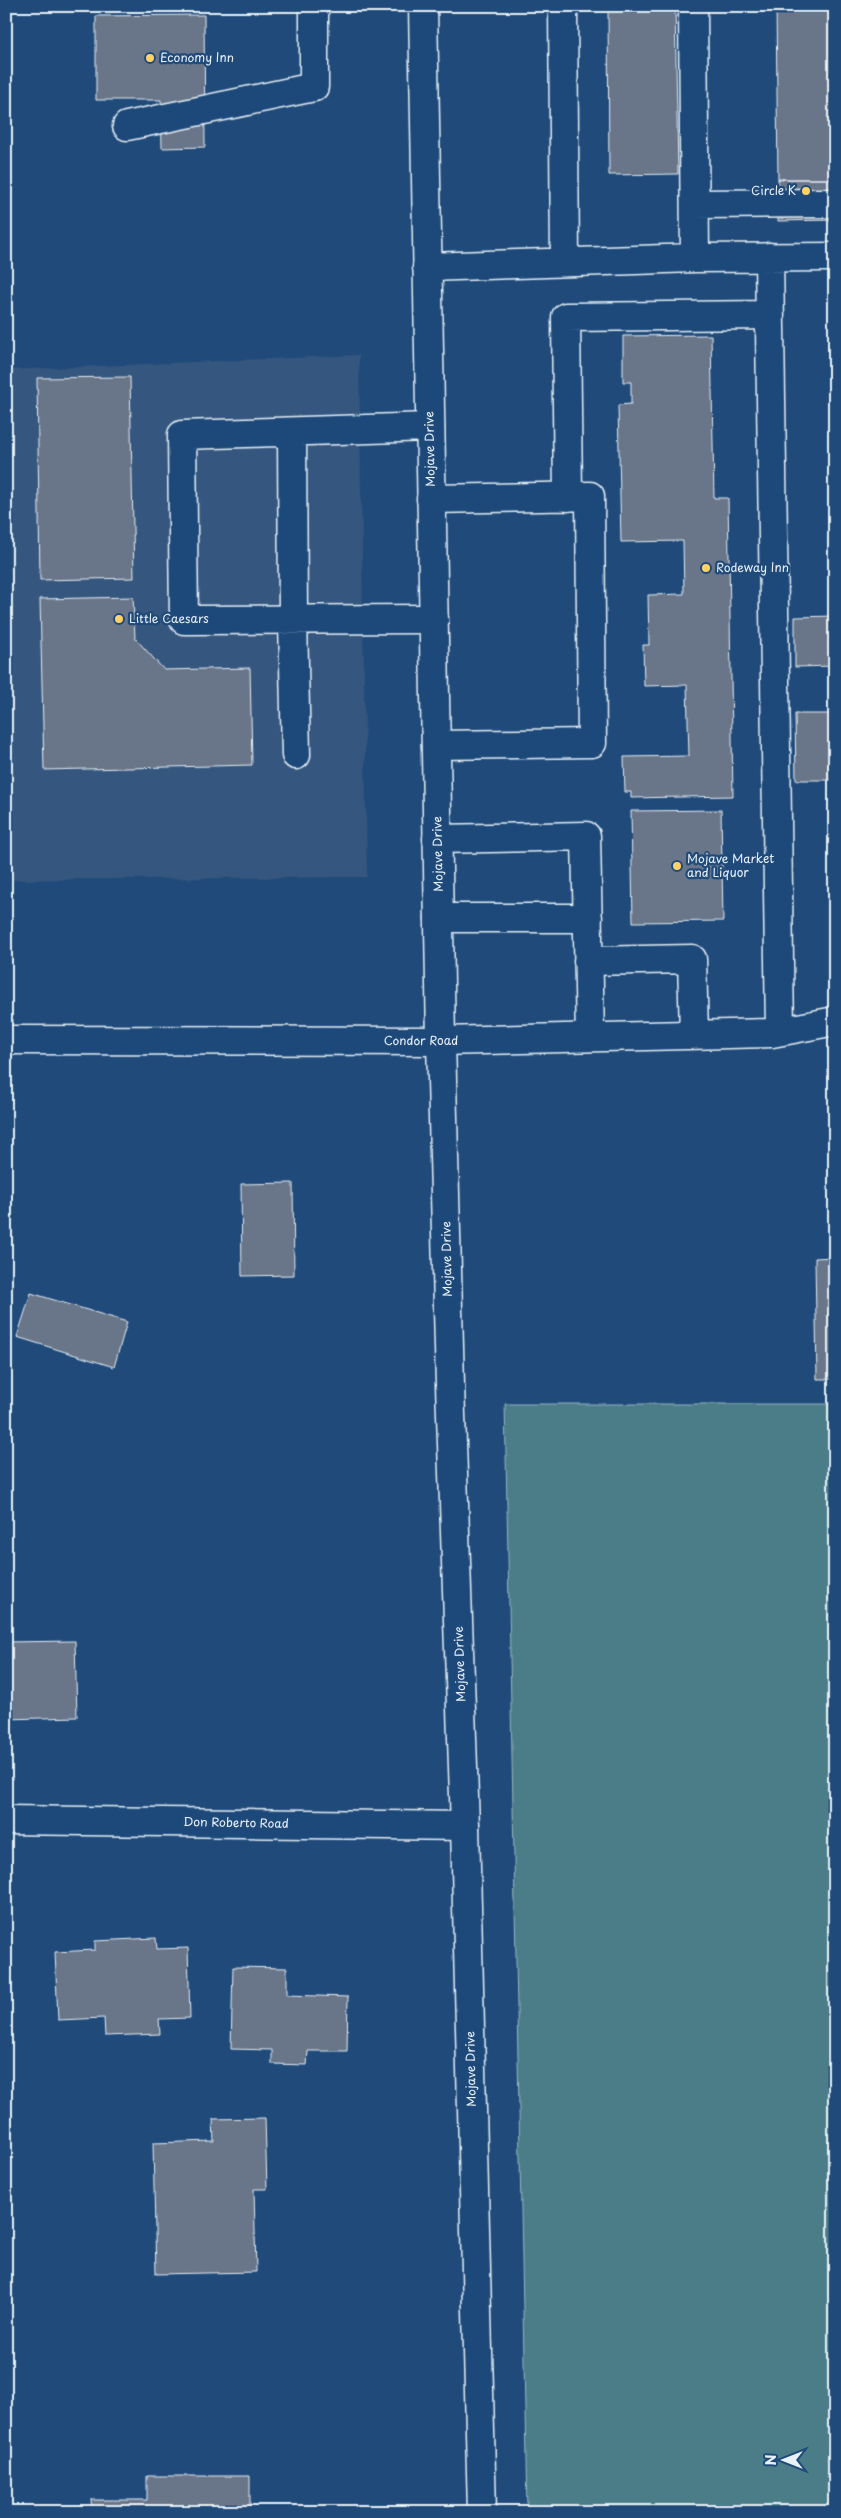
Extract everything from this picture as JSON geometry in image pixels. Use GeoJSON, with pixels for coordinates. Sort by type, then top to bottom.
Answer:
{"type":"FeatureCollection","features":[{"type":"Feature","properties":{"kind":"main road"},"geometry":{"type":"LineString","coordinates":[[127,126],[314,87],[314,6]]}},
{"type":"Feature","properties":{"kind":"main road","name":"Mojave Drive"},"geometry":{"type":"LineString","coordinates":[[423,6],[441,1041],[450,1385],[465,1826],[482,2512]]}},
{"type":"Feature","properties":{"kind":"main road"},"geometry":{"type":"LineString","coordinates":[[563,6],[565,262]]}},
{"type":"Feature","properties":{"kind":"main road"},"geometry":{"type":"LineString","coordinates":[[693,6],[695,258]]}},
{"type":"Feature","properties":{"kind":"main road"},"geometry":{"type":"LineString","coordinates":[[695,204],[835,203]]}},
{"type":"Feature","properties":{"kind":"main road"},"geometry":{"type":"LineString","coordinates":[[769,257],[780,1031]]}},
{"type":"Feature","properties":{"kind":"main road"},"geometry":{"type":"LineString","coordinates":[[427,267],[695,258],[835,257]]}},
{"type":"Feature","properties":{"kind":"main road"},"geometry":{"type":"LineString","coordinates":[[568,497],[566,317],[770,315]]}},
{"type":"Feature","properties":{"kind":"main road"},"geometry":{"type":"LineString","coordinates":[[430,428],[182,435],[184,620],[434,618]]}},
{"type":"Feature","properties":{"kind":"main road"},"geometry":{"type":"LineString","coordinates":[[292,432],[296,755]]}},
{"type":"Feature","properties":{"kind":"main road"},"geometry":{"type":"LineString","coordinates":[[431,499],[590,496],[592,743],[436,745]]}},
{"type":"Feature","properties":{"kind":"main road"},"geometry":{"type":"LineString","coordinates":[[438,839],[586,836],[590,1037]]}},
{"type":"Feature","properties":{"kind":"main road"},"geometry":{"type":"LineString","coordinates":[[439,918],[588,918]]}},
{"type":"Feature","properties":{"kind":"main road"},"geometry":{"type":"LineString","coordinates":[[588,961],[692,960],[694,1034]]}},
{"type":"Feature","properties":{"kind":"main road","name":"Condor Road"},"geometry":{"type":"LineString","coordinates":[[6,1040],[441,1041],[780,1031],[835,1021]]}},
{"type":"Feature","properties":{"kind":"main road","name":"Don Roberto Road"},"geometry":{"type":"LineString","coordinates":[[6,1820],[465,1826]]}},
{"type":"Feature","properties":{"kind":"shaded area"},"geometry":{"type":"Polygon","coordinates":[[[359,355],[367,877],[6,880],[6,370],[359,355]]]}},
{"type":"Feature","properties":{"kind":"green space"},"geometry":{"type":"Polygon","coordinates":[[[505,1404],[835,1404],[835,2512],[527,2512],[505,1404]]]}},
{"type":"Feature","properties":{"kind":"building"},"geometry":{"type":"Polygon","coordinates":[[[608,6],[675,6],[678,174],[609,175],[608,6]]]}},
{"type":"Feature","properties":{"kind":"building","name":"Circle K"},"geometry":{"type":"Polygon","coordinates":[[[776,6],[835,6],[835,179],[778,179],[776,6]]]}},
{"type":"Feature","properties":{"kind":"building","name":"Economy Inn"},"geometry":{"type":"Polygon","coordinates":[[[204,15],[205,147],[162,148],[161,100],[96,100],[96,16],[204,15]]]}},
{"type":"Feature","properties":{"kind":"building","name":"Circle K"},"geometry":{"type":"Polygon","coordinates":[[[778,179],[835,179],[835,220],[778,221],[778,179]]]}},
{"type":"Feature","properties":{"kind":"building","name":"Rodeway Inn"},"geometry":{"type":"Polygon","coordinates":[[[711,335],[714,498],[728,498],[733,796],[631,798],[631,792],[625,792],[624,757],[689,756],[687,685],[644,686],[643,645],[649,645],[648,595],[684,594],[683,541],[621,542],[618,405],[631,404],[631,382],[623,382],[623,336],[711,335]]]}},
{"type":"Feature","properties":{"kind":"building"},"geometry":{"type":"Polygon","coordinates":[[[130,377],[134,578],[40,580],[37,378],[130,377]]]}},
{"type":"Feature","properties":{"kind":"building"},"geometry":{"type":"Polygon","coordinates":[[[133,597],[135,638],[164,670],[250,668],[252,765],[44,770],[40,599],[133,597]]]}},
{"type":"Feature","properties":{"kind":"building"},"geometry":{"type":"Polygon","coordinates":[[[835,616],[835,666],[795,667],[795,617],[835,616]]]}},
{"type":"Feature","properties":{"kind":"building"},"geometry":{"type":"Polygon","coordinates":[[[795,714],[832,714],[833,780],[796,780],[795,714]]]}},
{"type":"Feature","properties":{"kind":"building","name":"Mojave Market and Liquor"},"geometry":{"type":"Polygon","coordinates":[[[721,810],[723,921],[633,922],[631,811],[721,810]]]}},
{"type":"Feature","properties":{"kind":"building"},"geometry":{"type":"Polygon","coordinates":[[[293,1183],[294,1275],[242,1276],[241,1184],[293,1183]]]}},
{"type":"Feature","properties":{"kind":"building"},"geometry":{"type":"Polygon","coordinates":[[[835,1257],[835,1379],[817,1379],[815,1258],[835,1257]]]}},
{"type":"Feature","properties":{"kind":"building"},"geometry":{"type":"Polygon","coordinates":[[[31,1293],[127,1322],[114,1367],[17,1337],[31,1293]]]}},
{"type":"Feature","properties":{"kind":"building"},"geometry":{"type":"Polygon","coordinates":[[[75,1641],[77,1717],[6,1719],[6,1642],[75,1641]]]}},
{"type":"Feature","properties":{"kind":"building"},"geometry":{"type":"Polygon","coordinates":[[[156,1938],[157,1949],[188,1948],[190,2018],[159,2019],[160,2034],[105,2036],[104,2018],[58,2020],[55,1952],[95,1950],[95,1941],[156,1938]]]}},
{"type":"Feature","properties":{"kind":"building"},"geometry":{"type":"Polygon","coordinates":[[[233,1967],[287,1968],[287,1995],[348,1997],[347,2051],[308,2051],[307,2065],[272,2064],[272,2050],[231,2049],[233,1967]]]}},
{"type":"Feature","properties":{"kind":"building"},"geometry":{"type":"Polygon","coordinates":[[[265,2118],[267,2189],[254,2189],[256,2272],[156,2274],[153,2143],[214,2141],[213,2119],[265,2118]]]}},
{"type":"Feature","properties":{"kind":"building"},"geometry":{"type":"Polygon","coordinates":[[[147,2476],[250,2476],[250,2512],[92,2512],[91,2500],[147,2500],[147,2476]]]}},
{"type":"Feature","properties":{"kind":"place","name":"Economy Inn"},"geometry":{"type":"Point","coordinates":[150,58]}},
{"type":"Feature","properties":{"kind":"place","name":"Circle K"},"geometry":{"type":"Point","coordinates":[806,191]}},
{"type":"Feature","properties":{"kind":"place","name":"Rodeway Inn"},"geometry":{"type":"Point","coordinates":[706,568]}},
{"type":"Feature","properties":{"kind":"place","name":"Little Caesars"},"geometry":{"type":"Point","coordinates":[119,619]}},
{"type":"Feature","properties":{"kind":"place","name":"Mojave Market and Liquor"},"geometry":{"type":"Point","coordinates":[677,866]}}]}
